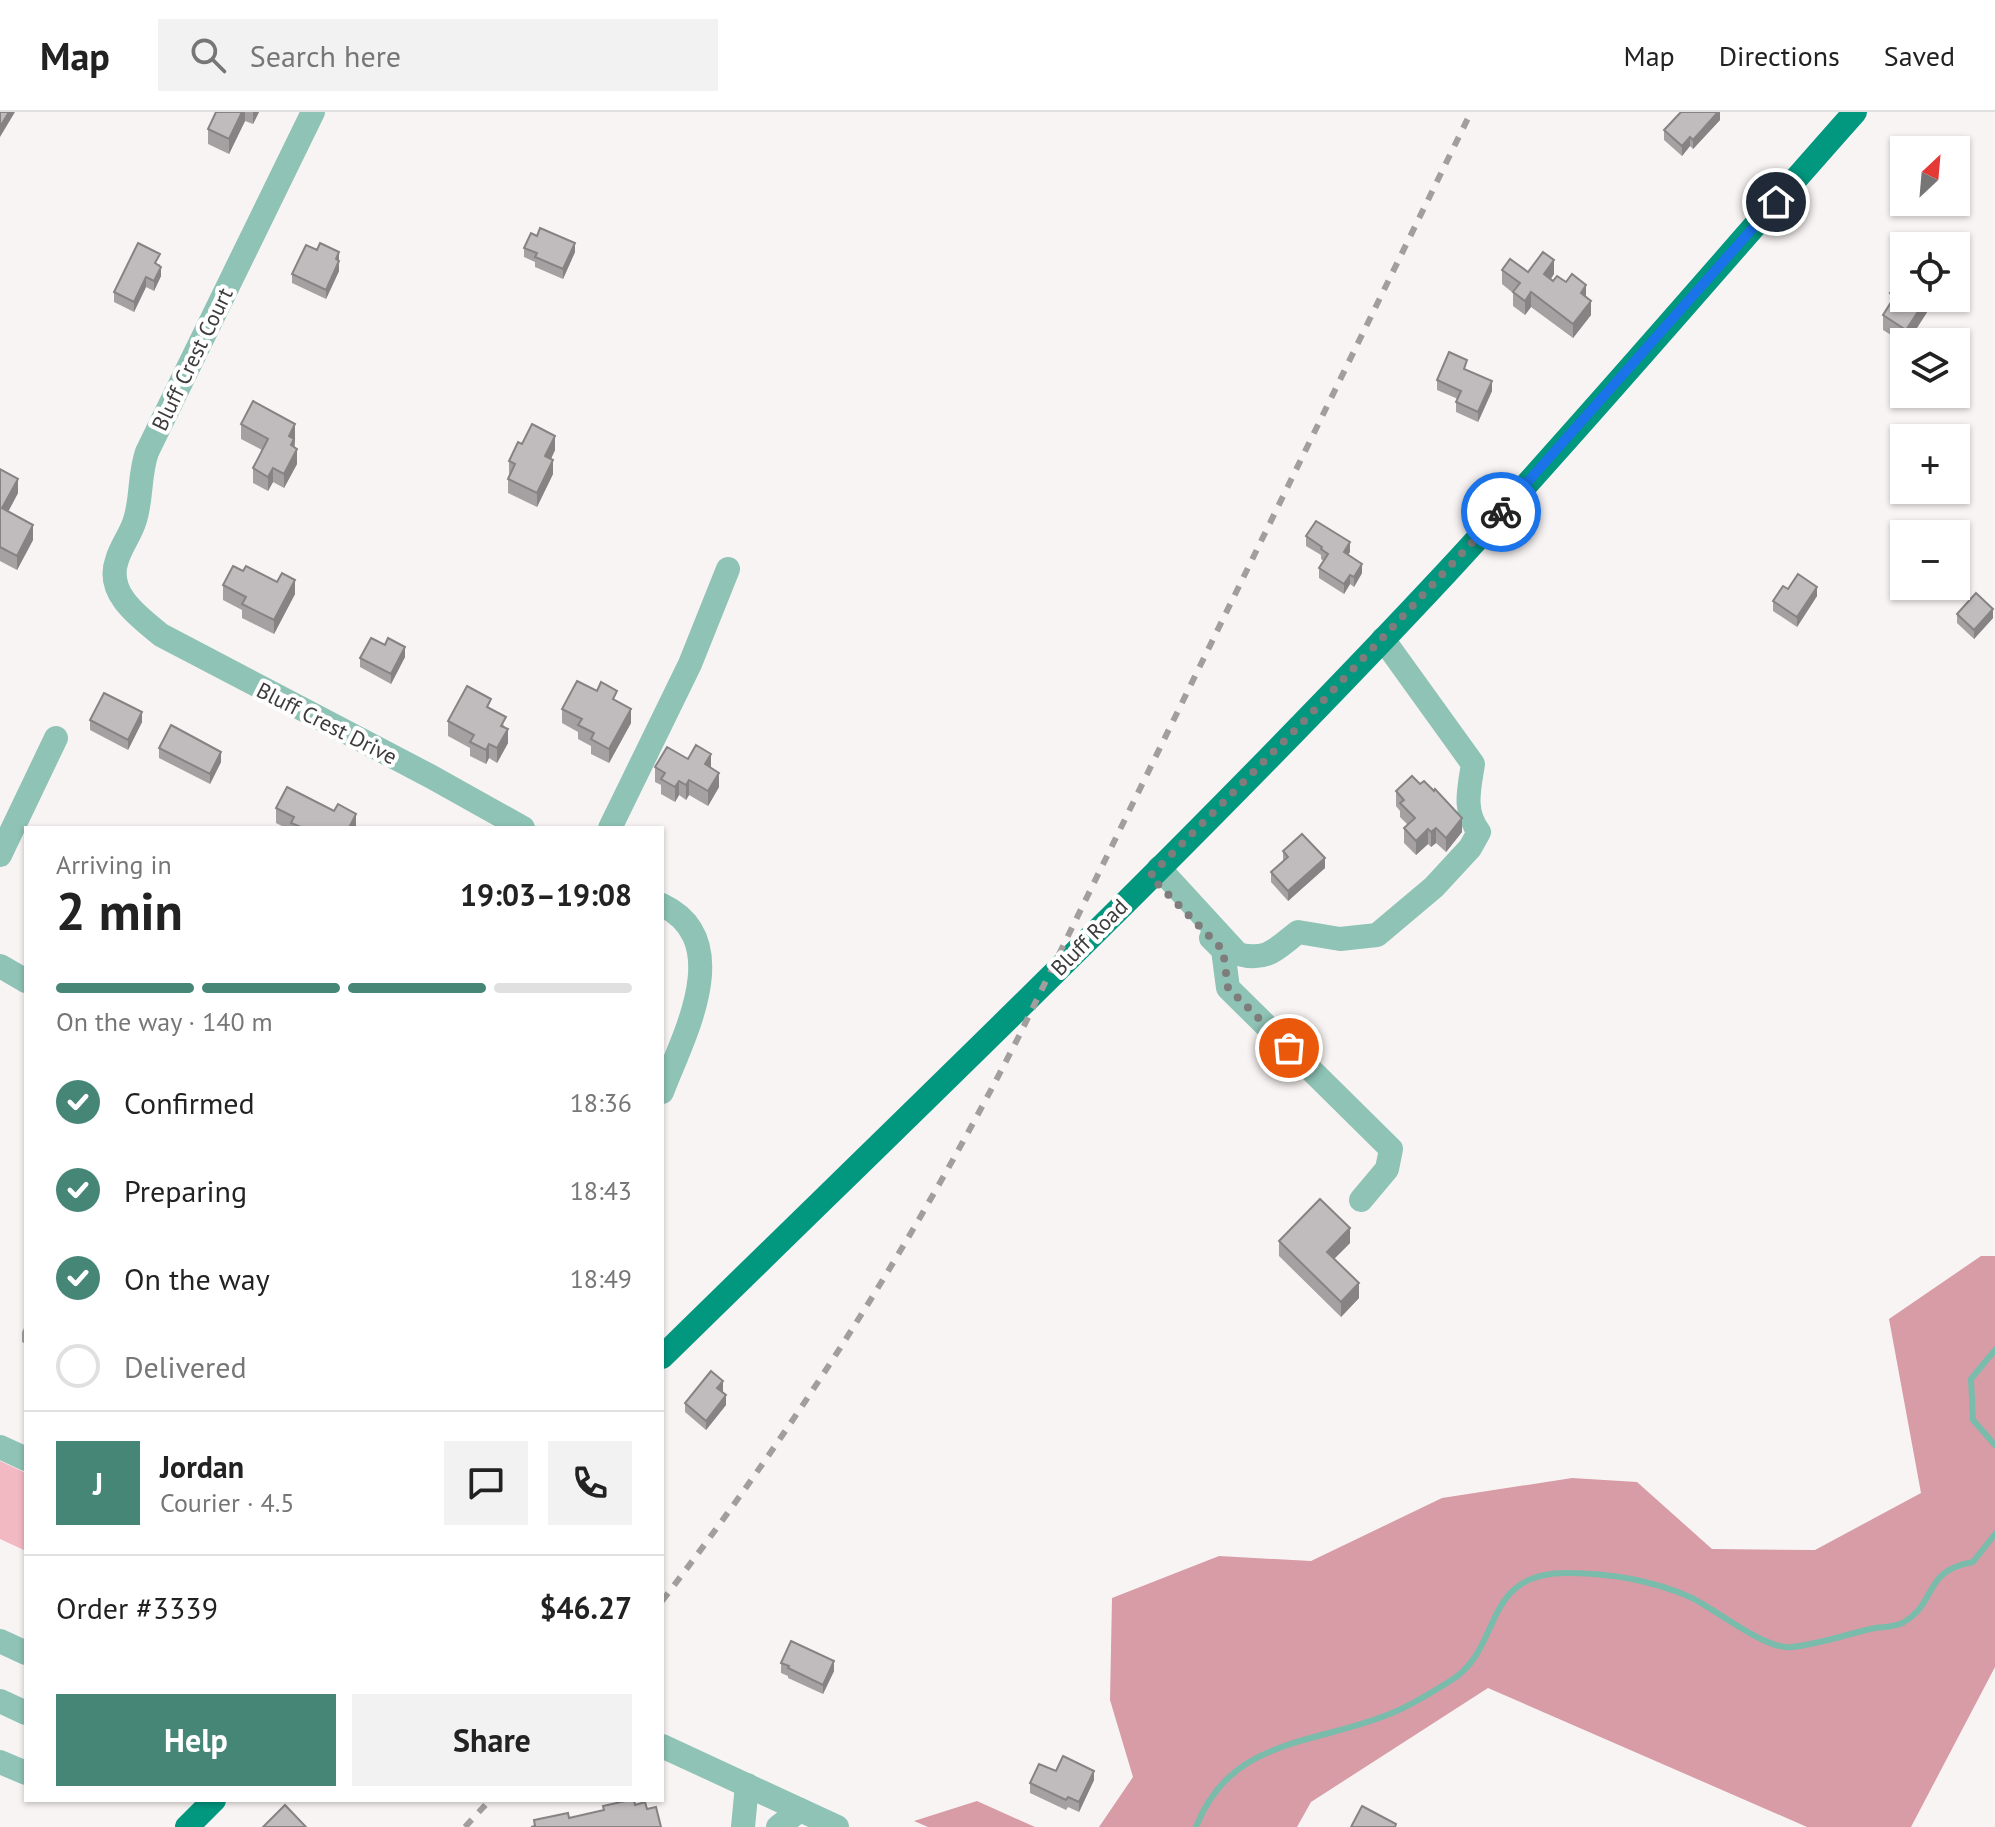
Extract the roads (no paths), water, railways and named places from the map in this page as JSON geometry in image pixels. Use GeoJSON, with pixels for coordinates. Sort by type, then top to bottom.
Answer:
{"type":"FeatureCollection","features":[{"type":"Feature","properties":{"kind":"main road","name":"Bluff Road"},"geometry":{"type":"LineString","coordinates":[[664,1355],[1154,872],[1383,639],[1483,532],[1855,112]]}},
{"type":"Feature","properties":{"kind":"main road"},"geometry":{"type":"LineString","coordinates":[[187,1827],[212,1802]]}},
{"type":"Feature","properties":{"kind":"street","name":"Bluff Crest Court"},"geometry":{"type":"LineString","coordinates":[[134,613],[118,590],[114,570],[135,521],[147,452],[313,112]]}},
{"type":"Feature","properties":{"kind":"street"},"geometry":{"type":"LineString","coordinates":[[611,826],[690,664],[728,569]]}},
{"type":"Feature","properties":{"kind":"street","name":"Bluff Crest Drive"},"geometry":{"type":"LineString","coordinates":[[134,613],[161,635],[519,826]]}},
{"type":"Feature","properties":{"kind":"street"},"geometry":{"type":"LineString","coordinates":[[1154,872],[1238,954],[1255,959],[1269,954],[1298,932],[1340,939],[1377,935],[1434,887],[1470,848],[1479,832],[1470,820],[1468,796],[1473,764],[1383,639]]}},
{"type":"Feature","properties":{"kind":"street"},"geometry":{"type":"LineString","coordinates":[[0,855],[56,738]]}},
{"type":"Feature","properties":{"kind":"street"},"geometry":{"type":"LineString","coordinates":[[1154,872],[1223,950],[1228,988],[1391,1149],[1387,1169],[1361,1200]]}},
{"type":"Feature","properties":{"kind":"street"},"geometry":{"type":"LineString","coordinates":[[664,907],[688,928],[696,945],[701,973],[697,1000],[664,1087]]}},
{"type":"Feature","properties":{"kind":"street"},"geometry":{"type":"LineString","coordinates":[[0,966],[24,980]]}},
{"type":"Feature","properties":{"kind":"street"},"geometry":{"type":"LineString","coordinates":[[0,1447],[24,1458]]}},
{"type":"Feature","properties":{"kind":"street"},"geometry":{"type":"LineString","coordinates":[[0,1641],[24,1652]]}},
{"type":"Feature","properties":{"kind":"street"},"geometry":{"type":"LineString","coordinates":[[0,1701],[24,1712]]}},
{"type":"Feature","properties":{"kind":"street"},"geometry":{"type":"LineString","coordinates":[[664,1747],[837,1827]]}},
{"type":"Feature","properties":{"kind":"street"},"geometry":{"type":"LineString","coordinates":[[0,1762],[24,1772]]}},
{"type":"Feature","properties":{"kind":"street"},"geometry":{"type":"LineString","coordinates":[[743,1827],[747,1785]]}},
{"type":"Feature","properties":{"kind":"street"},"geometry":{"type":"LineString","coordinates":[[778,1827],[800,1810]]}},
{"type":"Feature","properties":{"kind":"waterway"},"geometry":{"type":"LineString","coordinates":[[1995,1350],[1971,1379],[1973,1420],[1995,1445]]}},
{"type":"Feature","properties":{"kind":"waterway"},"geometry":{"type":"LineString","coordinates":[[1196,1827],[1211,1797],[1231,1775],[1254,1759],[1279,1748],[1392,1713],[1450,1681],[1467,1667],[1479,1651],[1506,1599],[1519,1585],[1539,1576],[1598,1574],[1659,1586],[1700,1602],[1768,1642],[1792,1647],[1904,1622],[1915,1614],[1945,1572],[1973,1562],[1995,1534]]}},
{"type":"Feature","properties":{"kind":"railway"},"geometry":{"type":"LineString","coordinates":[[664,1598],[761,1466],[854,1327],[980,1110],[1471,112]]}},
{"type":"Feature","properties":{"kind":"railway"},"geometry":{"type":"LineString","coordinates":[[465,1827],[488,1802]]}}]}
